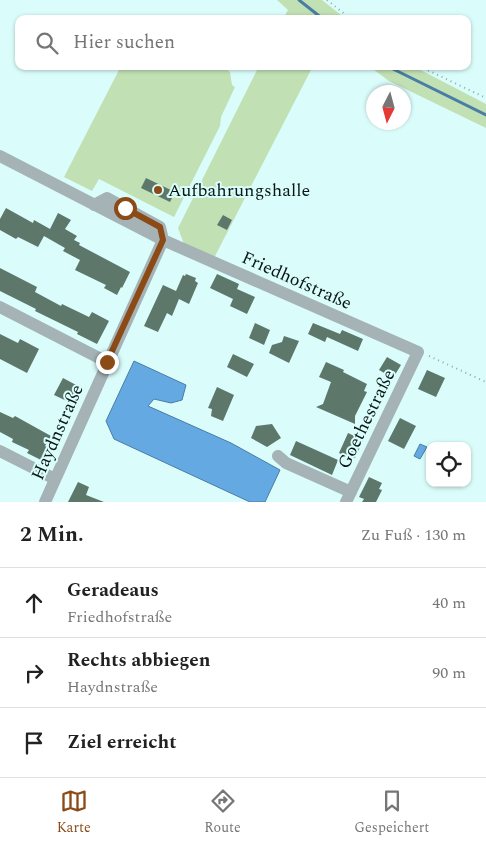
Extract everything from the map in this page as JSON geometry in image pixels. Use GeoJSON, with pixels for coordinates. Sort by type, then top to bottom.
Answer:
{"type":"FeatureCollection","features":[{"type":"Feature","properties":{"kind":"street","name":"Friedhofstraße"},"geometry":{"type":"LineString","coordinates":[[0,156],[163,240],[418,352]]}},
{"type":"Feature","properties":{"kind":"street","name":"Haydnstraße"},"geometry":{"type":"LineString","coordinates":[[45,502],[163,240]]}},
{"type":"Feature","properties":{"kind":"street"},"geometry":{"type":"LineString","coordinates":[[0,307],[107,362]]}},
{"type":"Feature","properties":{"kind":"street","name":"Goethestraße"},"geometry":{"type":"LineString","coordinates":[[349,497],[418,352]]}},
{"type":"Feature","properties":{"kind":"street"},"geometry":{"type":"LineString","coordinates":[[0,451],[55,479]]}},
{"type":"Feature","properties":{"kind":"street"},"geometry":{"type":"LineString","coordinates":[[278,456],[286,463],[349,497]]}},
{"type":"Feature","properties":{"kind":"path"},"geometry":{"type":"LineString","coordinates":[[327,0],[346,15]]}},
{"type":"Feature","properties":{"kind":"path"},"geometry":{"type":"LineString","coordinates":[[427,70],[486,98]]}},
{"type":"Feature","properties":{"kind":"path"},"geometry":{"type":"LineString","coordinates":[[418,352],[486,382]]}},
{"type":"Feature","properties":{"kind":"green space"},"geometry":{"type":"Polygon","coordinates":[[[277,0],[322,0],[341,15],[285,15],[288,10],[277,0]]]}},
{"type":"Feature","properties":{"kind":"green space"},"geometry":{"type":"Polygon","coordinates":[[[119,70],[228,70],[230,72],[232,85],[235,87],[221,117],[220,126],[174,217],[99,179],[92,191],[64,177],[119,70]]]}},
{"type":"Feature","properties":{"kind":"green space"},"geometry":{"type":"Polygon","coordinates":[[[257,70],[311,70],[214,258],[184,244],[178,228],[257,70]]]}},
{"type":"Feature","properties":{"kind":"green space"},"geometry":{"type":"Polygon","coordinates":[[[374,70],[421,70],[486,104],[486,128],[411,92],[411,85],[397,85],[374,70]]]}},
{"type":"Feature","properties":{"kind":"water"},"geometry":{"type":"Polygon","coordinates":[[[134,361],[186,385],[182,400],[171,403],[154,399],[148,406],[231,443],[280,470],[265,502],[250,502],[114,439],[106,421],[134,361]]]}},
{"type":"Feature","properties":{"kind":"water"},"geometry":{"type":"Polygon","coordinates":[[[420,444],[426,447],[420,459],[414,456],[420,444]]]}},
{"type":"Feature","properties":{"kind":"building","name":"Aufbahrungshalle"},"geometry":{"type":"Polygon","coordinates":[[[146,178],[175,192],[170,202],[141,188],[146,178]]]}},
{"type":"Feature","properties":{"kind":"building"},"geometry":{"type":"Polygon","coordinates":[[[6,208],[33,223],[34,220],[50,229],[58,213],[71,220],[65,229],[77,236],[74,240],[80,243],[79,245],[130,272],[117,295],[104,288],[106,285],[75,270],[80,260],[63,251],[65,248],[44,236],[38,247],[18,237],[16,239],[0,230],[0,219],[6,208]]]}},
{"type":"Feature","properties":{"kind":"building"},"geometry":{"type":"Polygon","coordinates":[[[223,215],[232,220],[227,230],[217,225],[223,215]]]}},
{"type":"Feature","properties":{"kind":"building"},"geometry":{"type":"Polygon","coordinates":[[[0,268],[37,287],[35,292],[61,306],[62,304],[89,317],[92,312],[109,321],[97,344],[0,291],[0,268]]]}},
{"type":"Feature","properties":{"kind":"building"},"geometry":{"type":"Polygon","coordinates":[[[186,274],[196,278],[195,281],[198,283],[189,304],[179,299],[172,316],[167,313],[158,332],[144,326],[163,285],[176,291],[183,275],[185,276],[186,274]]]}},
{"type":"Feature","properties":{"kind":"building"},"geometry":{"type":"Polygon","coordinates":[[[217,274],[239,284],[237,289],[255,297],[247,314],[230,306],[233,299],[210,288],[217,274]]]}},
{"type":"Feature","properties":{"kind":"building"},"geometry":{"type":"Polygon","coordinates":[[[255,323],[270,330],[264,345],[249,338],[255,323]]]}},
{"type":"Feature","properties":{"kind":"building"},"geometry":{"type":"Polygon","coordinates":[[[313,323],[340,334],[342,330],[363,339],[358,351],[327,337],[325,342],[308,334],[313,323]]]}},
{"type":"Feature","properties":{"kind":"building"},"geometry":{"type":"Polygon","coordinates":[[[0,334],[18,343],[20,339],[39,349],[27,373],[0,359],[0,334]]]}},
{"type":"Feature","properties":{"kind":"building"},"geometry":{"type":"Polygon","coordinates":[[[284,336],[299,341],[289,363],[269,353],[272,345],[282,342],[284,336]]]}},
{"type":"Feature","properties":{"kind":"building"},"geometry":{"type":"Polygon","coordinates":[[[233,354],[254,364],[247,377],[227,367],[233,354]]]}},
{"type":"Feature","properties":{"kind":"building"},"geometry":{"type":"Polygon","coordinates":[[[387,357],[401,365],[393,378],[379,370],[387,357]]]}},
{"type":"Feature","properties":{"kind":"building"},"geometry":{"type":"Polygon","coordinates":[[[326,362],[367,384],[364,391],[367,392],[355,416],[355,424],[316,407],[323,404],[331,382],[319,377],[326,362]]]}},
{"type":"Feature","properties":{"kind":"building"},"geometry":{"type":"Polygon","coordinates":[[[427,370],[445,378],[436,397],[418,389],[427,370]]]}},
{"type":"Feature","properties":{"kind":"building"},"geometry":{"type":"Polygon","coordinates":[[[63,378],[78,386],[69,402],[54,395],[63,378]]]}},
{"type":"Feature","properties":{"kind":"building"},"geometry":{"type":"Polygon","coordinates":[[[217,387],[234,395],[223,421],[211,416],[212,409],[208,408],[217,387]]]}},
{"type":"Feature","properties":{"kind":"building"},"geometry":{"type":"Polygon","coordinates":[[[0,412],[13,418],[15,416],[51,436],[45,446],[52,450],[45,462],[27,453],[29,450],[12,442],[13,439],[0,432],[0,412]]]}},
{"type":"Feature","properties":{"kind":"building"},"geometry":{"type":"Polygon","coordinates":[[[400,418],[416,426],[404,449],[388,441],[400,418]]]}},
{"type":"Feature","properties":{"kind":"building"},"geometry":{"type":"Polygon","coordinates":[[[272,424],[281,438],[267,447],[251,438],[256,426],[272,424]]]}},
{"type":"Feature","properties":{"kind":"building"},"geometry":{"type":"Polygon","coordinates":[[[348,433],[363,440],[355,458],[352,457],[351,459],[339,453],[348,433]]]}},
{"type":"Feature","properties":{"kind":"building"},"geometry":{"type":"Polygon","coordinates":[[[296,441],[338,460],[332,475],[290,455],[296,441]]]}},
{"type":"Feature","properties":{"kind":"building"},"geometry":{"type":"Polygon","coordinates":[[[369,477],[382,483],[379,489],[382,490],[376,502],[362,502],[364,499],[359,497],[369,477]]]}},
{"type":"Feature","properties":{"kind":"building"},"geometry":{"type":"Polygon","coordinates":[[[78,482],[89,487],[86,495],[104,502],[68,502],[78,482]]]}},
{"type":"Feature","properties":{"kind":"waterway"},"geometry":{"type":"LineString","coordinates":[[299,0],[318,15]]}},
{"type":"Feature","properties":{"kind":"waterway"},"geometry":{"type":"LineString","coordinates":[[395,70],[486,115]]}},
{"type":"Feature","properties":{"kind":"place","name":"Aufbahrungshalle"},"geometry":{"type":"Point","coordinates":[158,190]}},
{"type":"Feature","properties":{"kind":"route"},"geometry":{"type":"LineString","coordinates":[[107,362],[163,240],[160,227],[125,208]]}}]}
